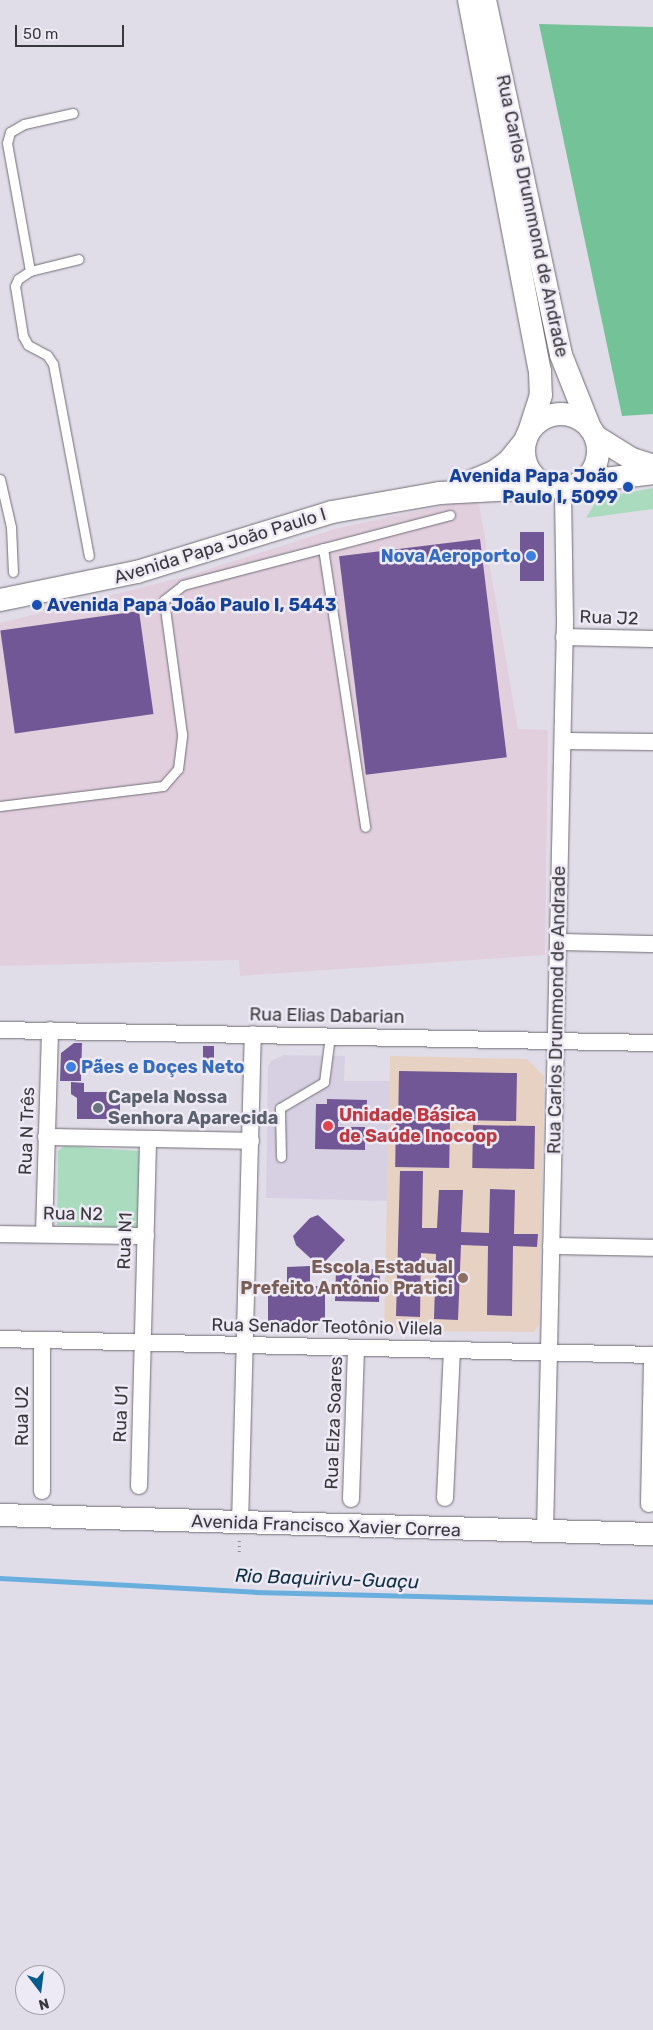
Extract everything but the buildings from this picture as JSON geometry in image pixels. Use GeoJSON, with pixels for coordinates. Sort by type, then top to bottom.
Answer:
{"type":"FeatureCollection","features":[{"type":"Feature","properties":{"kind":"street","name":"Rua Carlos Drummond de Andrade"},"geometry":{"type":"LineString","coordinates":[[469,0],[540,371],[540,395],[528,436]]}},
{"type":"Feature","properties":{"kind":"street","name":"Rua Carlos Drummond de Andrade"},"geometry":{"type":"LineString","coordinates":[[485,0],[562,355],[593,432]]}},
{"type":"Feature","properties":{"kind":"street"},"geometry":{"type":"LineString","coordinates":[[593,432],[596,462],[566,486],[532,474],[524,458],[528,436],[542,419],[559,414],[576,417],[593,432],[632,459],[653,466]]}},
{"type":"Feature","properties":{"kind":"street","name":"Avenida Papa João Paulo I"},"geometry":{"type":"LineString","coordinates":[[440,493],[494,472],[508,462],[528,436]]}},
{"type":"Feature","properties":{"kind":"street","name":"Avenida Papa João Paulo I"},"geometry":{"type":"LineString","coordinates":[[0,600],[137,572],[332,512],[440,493],[566,486],[653,473]]}},
{"type":"Feature","properties":{"kind":"street","name":"Rua Carlos Drummond de Andrade"},"geometry":{"type":"LineString","coordinates":[[545,1532],[563,741],[566,486]]}},
{"type":"Feature","properties":{"kind":"street","name":"Rua J2"},"geometry":{"type":"LineString","coordinates":[[564,637],[653,640]]}},
{"type":"Feature","properties":{"kind":"street"},"geometry":{"type":"LineString","coordinates":[[563,741],[653,742]]}},
{"type":"Feature","properties":{"kind":"street"},"geometry":{"type":"LineString","coordinates":[[558,942],[653,944]]}},
{"type":"Feature","properties":{"kind":"street","name":"Rua Elias Dabarian"},"geometry":{"type":"LineString","coordinates":[[0,1030],[653,1043]]}},
{"type":"Feature","properties":{"kind":"street","name":"Rua N Três"},"geometry":{"type":"LineString","coordinates":[[44,1234],[50,1030]]}},
{"type":"Feature","properties":{"kind":"street"},"geometry":{"type":"LineString","coordinates":[[240,1524],[247,1346],[253,1034]]}},
{"type":"Feature","properties":{"kind":"street"},"geometry":{"type":"LineString","coordinates":[[46,1137],[251,1141]]}},
{"type":"Feature","properties":{"kind":"street","name":"Rua N1"},"geometry":{"type":"LineString","coordinates":[[143,1343],[148,1139]]}},
{"type":"Feature","properties":{"kind":"street","name":"Rua N2"},"geometry":{"type":"LineString","coordinates":[[0,1234],[146,1236]]}},
{"type":"Feature","properties":{"kind":"street"},"geometry":{"type":"LineString","coordinates":[[551,1246],[653,1248]]}},
{"type":"Feature","properties":{"kind":"street","name":"Rua Senador Teotônio Vilela"},"geometry":{"type":"LineString","coordinates":[[0,1340],[653,1355]]}},
{"type":"Feature","properties":{"kind":"street","name":"Rua U2"},"geometry":{"type":"LineString","coordinates":[[42,1341],[42,1491]]}},
{"type":"Feature","properties":{"kind":"street","name":"Rua U1"},"geometry":{"type":"LineString","coordinates":[[139,1486],[143,1343]]}},
{"type":"Feature","properties":{"kind":"street","name":"Rua Elza Soares"},"geometry":{"type":"LineString","coordinates":[[351,1499],[356,1348]]}},
{"type":"Feature","properties":{"kind":"street"},"geometry":{"type":"LineString","coordinates":[[445,1498],[452,1350]]}},
{"type":"Feature","properties":{"kind":"street"},"geometry":{"type":"LineString","coordinates":[[650,1504],[653,1355]]}},
{"type":"Feature","properties":{"kind":"street","name":"Avenida Francisco Xavier Correa"},"geometry":{"type":"LineString","coordinates":[[0,1515],[240,1524],[653,1534]]}},
{"type":"Feature","properties":{"kind":"lane"},"geometry":{"type":"LineString","coordinates":[[30,271],[7,142],[10,132],[24,124],[73,114]]}},
{"type":"Feature","properties":{"kind":"lane"},"geometry":{"type":"LineString","coordinates":[[79,259],[30,271],[18,279],[15,286],[23,336],[28,345],[47,356],[53,364],[89,556]]}},
{"type":"Feature","properties":{"kind":"lane"},"geometry":{"type":"LineString","coordinates":[[0,479],[11,527],[13,572]]}},
{"type":"Feature","properties":{"kind":"lane"},"geometry":{"type":"LineString","coordinates":[[0,806],[163,786],[178,769],[182,734],[164,600],[183,585],[450,515]]}},
{"type":"Feature","properties":{"kind":"lane"},"geometry":{"type":"LineString","coordinates":[[323,548],[365,827]]}},
{"type":"Feature","properties":{"kind":"lane"},"geometry":{"type":"LineString","coordinates":[[281,1157],[280,1108],[324,1082],[330,1036]]}},
{"type":"Feature","properties":{"kind":"shaded area"},"geometry":{"type":"Polygon","coordinates":[[[478,498],[518,729],[548,730],[545,955],[240,976],[239,960],[0,966],[0,623],[187,576],[338,528],[478,498]]]}},
{"type":"Feature","properties":{"kind":"shaded area","name":"Unidade Básica de Saúde Inocoop"},"geometry":{"type":"Polygon","coordinates":[[[284,1055],[345,1056],[344,1081],[390,1081],[387,1201],[266,1198],[268,1067],[271,1061],[284,1055]]]}},
{"type":"Feature","properties":{"kind":"shaded area"},"geometry":{"type":"Polygon","coordinates":[[[390,1056],[527,1059],[544,1076],[539,1324],[534,1332],[384,1331],[390,1056]]]}},
{"type":"Feature","properties":{"kind":"green space"},"geometry":{"type":"Polygon","coordinates":[[[539,24],[653,27],[653,414],[622,416],[539,24]]]}},
{"type":"Feature","properties":{"kind":"green space"},"geometry":{"type":"Polygon","coordinates":[[[653,488],[653,509],[586,518],[598,498],[653,488]]]}},
{"type":"Feature","properties":{"kind":"green space"},"geometry":{"type":"Polygon","coordinates":[[[64,1146],[140,1151],[138,1228],[57,1225],[58,1151],[64,1146]]]}},
{"type":"Feature","properties":{"kind":"waterway","name":"Rio Baquirivu-Guaçu"},"geometry":{"type":"LineString","coordinates":[[0,1578],[255,1592],[653,1602]]}},
{"type":"Feature","properties":{"kind":"place","name":"Avenida Papa João Paulo I, 5099"},"geometry":{"type":"Point","coordinates":[628,487]}},
{"type":"Feature","properties":{"kind":"place","name":"Nova Aeroporto"},"geometry":{"type":"Point","coordinates":[531,556]}},
{"type":"Feature","properties":{"kind":"place","name":"Avenida Papa João Paulo I, 5443"},"geometry":{"type":"Point","coordinates":[37,605]}},
{"type":"Feature","properties":{"kind":"place","name":"Pães e Doçes Neto"},"geometry":{"type":"Point","coordinates":[71,1067]}},
{"type":"Feature","properties":{"kind":"place","name":"Capela Nossa Senhora Aparecida"},"geometry":{"type":"Point","coordinates":[98,1108]}},
{"type":"Feature","properties":{"kind":"place","name":"Unidade Básica de Saúde Inocoop"},"geometry":{"type":"Point","coordinates":[328,1126]}},
{"type":"Feature","properties":{"kind":"place","name":"Escola Estadual Prefeito Antônio Pratici"},"geometry":{"type":"Point","coordinates":[463,1278]}}]}
